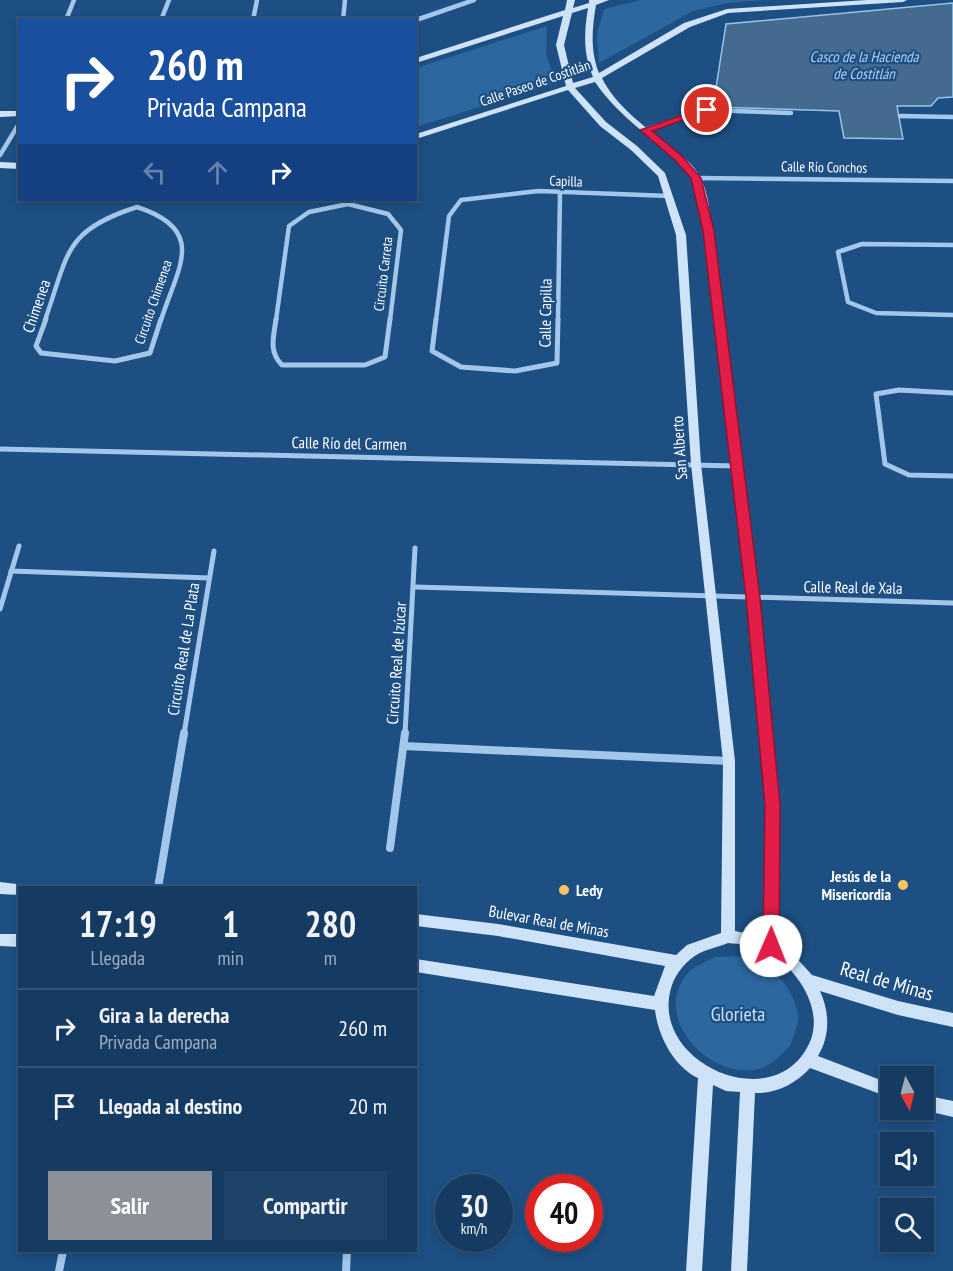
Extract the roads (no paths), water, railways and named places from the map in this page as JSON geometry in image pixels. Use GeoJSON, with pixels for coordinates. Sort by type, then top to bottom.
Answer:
{"type":"FeatureCollection","features":[{"type":"Feature","properties":{"kind":"street"},"geometry":{"type":"LineString","coordinates":[[67,18],[74,0]]}},
{"type":"Feature","properties":{"kind":"street"},"geometry":{"type":"LineString","coordinates":[[162,18],[169,0]]}},
{"type":"Feature","properties":{"kind":"street"},"geometry":{"type":"LineString","coordinates":[[253,18],[257,0]]}},
{"type":"Feature","properties":{"kind":"street"},"geometry":{"type":"LineString","coordinates":[[343,18],[345,0]]}},
{"type":"Feature","properties":{"kind":"street"},"geometry":{"type":"LineString","coordinates":[[417,20],[474,0]]}},
{"type":"Feature","properties":{"kind":"street","name":"San Alberto"},"geometry":{"type":"LineString","coordinates":[[571,0],[560,45],[570,87],[603,124],[634,148],[662,175],[681,235],[696,464],[729,761],[728,937]]}},
{"type":"Feature","properties":{"kind":"street"},"geometry":{"type":"LineString","coordinates":[[417,60],[568,12],[592,2],[605,0]]}},
{"type":"Feature","properties":{"kind":"street","name":"Calle Paseo de Costitlán"},"geometry":{"type":"LineString","coordinates":[[417,137],[594,79],[687,25],[727,11],[903,0]]}},
{"type":"Feature","properties":{"kind":"street"},"geometry":{"type":"LineString","coordinates":[[592,2],[586,43],[594,79],[645,130],[679,158],[696,178],[708,231],[753,598],[773,805],[771,946]]}},
{"type":"Feature","properties":{"kind":"street"},"geometry":{"type":"LineString","coordinates":[[645,130],[707,110],[791,113]]}},
{"type":"Feature","properties":{"kind":"street"},"geometry":{"type":"LineString","coordinates":[[0,114],[18,113]]}},
{"type":"Feature","properties":{"kind":"street"},"geometry":{"type":"LineString","coordinates":[[900,116],[953,117]]}},
{"type":"Feature","properties":{"kind":"street"},"geometry":{"type":"LineString","coordinates":[[0,155],[18,125]]}},
{"type":"Feature","properties":{"kind":"street"},"geometry":{"type":"LineString","coordinates":[[0,165],[18,166]]}},
{"type":"Feature","properties":{"kind":"street","name":"Calle Río Conchos"},"geometry":{"type":"LineString","coordinates":[[696,178],[953,181]]}},
{"type":"Feature","properties":{"kind":"street","name":"Capilla"},"geometry":{"type":"LineString","coordinates":[[461,200],[486,194],[560,193],[670,196]]}},
{"type":"Feature","properties":{"kind":"street","name":"Calle Capilla"},"geometry":{"type":"LineString","coordinates":[[461,200],[449,216],[432,351],[461,367],[515,371],[557,363],[560,193]]}},
{"type":"Feature","properties":{"kind":"street"},"geometry":{"type":"LineString","coordinates":[[137,207],[140,201]]}},
{"type":"Feature","properties":{"kind":"street","name":"Circuito Carreta"},"geometry":{"type":"LineString","coordinates":[[348,202],[388,214],[401,230],[385,357],[365,365],[282,365],[274,358],[272,349],[289,226],[309,212],[348,202]]}},
{"type":"Feature","properties":{"kind":"street","name":"Chimenea"},"geometry":{"type":"LineString","coordinates":[[137,207],[107,216],[84,229],[73,242],[36,346],[41,353],[51,356],[140,358]]}},
{"type":"Feature","properties":{"kind":"street","name":"Circuito Chimenea"},"geometry":{"type":"LineString","coordinates":[[137,207],[168,217],[180,234],[184,250],[150,353],[140,358]]}},
{"type":"Feature","properties":{"kind":"street"},"geometry":{"type":"LineString","coordinates":[[953,245],[862,244],[838,252],[848,302],[876,313],[953,315]]}},
{"type":"Feature","properties":{"kind":"street"},"geometry":{"type":"LineString","coordinates":[[953,393],[899,390],[876,394],[885,464],[909,475],[953,476]]}},
{"type":"Feature","properties":{"kind":"street","name":"Calle Río del Carmen"},"geometry":{"type":"LineString","coordinates":[[0,449],[736,466]]}},
{"type":"Feature","properties":{"kind":"street"},"geometry":{"type":"LineString","coordinates":[[0,609],[19,546]]}},
{"type":"Feature","properties":{"kind":"street"},"geometry":{"type":"LineString","coordinates":[[415,587],[416,548]]}},
{"type":"Feature","properties":{"kind":"street"},"geometry":{"type":"LineString","coordinates":[[209,578],[214,551]]}},
{"type":"Feature","properties":{"kind":"street","name":"Circuito Real de La Plata"},"geometry":{"type":"LineString","coordinates":[[11,571],[209,578],[158,886]]}},
{"type":"Feature","properties":{"kind":"street","name":"Circuito Real de Izúcar"},"geometry":{"type":"LineString","coordinates":[[729,761],[404,746],[415,587],[753,598]]}},
{"type":"Feature","properties":{"kind":"street","name":"Calle Real de Xala"},"geometry":{"type":"LineString","coordinates":[[753,598],[953,603]]}},
{"type":"Feature","properties":{"kind":"street"},"geometry":{"type":"LineString","coordinates":[[390,848],[404,746]]}},
{"type":"Feature","properties":{"kind":"street"},"geometry":{"type":"LineString","coordinates":[[0,888],[18,889]]}},
{"type":"Feature","properties":{"kind":"street","name":"Bulevar Real de Minas"},"geometry":{"type":"LineString","coordinates":[[417,920],[498,930],[675,961]]}},
{"type":"Feature","properties":{"kind":"street"},"geometry":{"type":"LineString","coordinates":[[728,937],[750,939],[771,946],[792,961],[809,981],[818,1000],[821,1022],[818,1042],[808,1060],[792,1075],[772,1085],[748,1088],[727,1084],[706,1076],[688,1063],[673,1045],[663,1025],[660,1004],[664,981],[675,961],[699,945],[728,937]]}},
{"type":"Feature","properties":{"kind":"street"},"geometry":{"type":"LineString","coordinates":[[0,940],[18,941]]}},
{"type":"Feature","properties":{"kind":"street"},"geometry":{"type":"LineString","coordinates":[[417,966],[660,1004]]}},
{"type":"Feature","properties":{"kind":"street","name":"Real de Minas"},"geometry":{"type":"LineString","coordinates":[[809,981],[898,1008],[953,1020]]}},
{"type":"Feature","properties":{"kind":"street"},"geometry":{"type":"LineString","coordinates":[[808,1060],[880,1087]]}},
{"type":"Feature","properties":{"kind":"street"},"geometry":{"type":"LineString","coordinates":[[694,1271],[706,1076]]}},
{"type":"Feature","properties":{"kind":"street"},"geometry":{"type":"LineString","coordinates":[[739,1271],[748,1088]]}},
{"type":"Feature","properties":{"kind":"street"},"geometry":{"type":"LineString","coordinates":[[934,1105],[953,1108]]}},
{"type":"Feature","properties":{"kind":"street"},"geometry":{"type":"LineString","coordinates":[[58,1271],[63,1252]]}},
{"type":"Feature","properties":{"kind":"street"},"geometry":{"type":"LineString","coordinates":[[346,1271],[347,1252]]}},
{"type":"Feature","properties":{"kind":"water","name":"Casco de la Hacienda de Costitlán"},"geometry":{"type":"Polygon","coordinates":[[[953,3],[953,97],[938,98],[931,106],[897,106],[903,139],[844,138],[839,111],[713,107],[726,24],[953,3]]]}},
{"type":"Feature","properties":{"kind":"place","name":"Jesús de la Misericordia"},"geometry":{"type":"Point","coordinates":[903,885]}},
{"type":"Feature","properties":{"kind":"place","name":"Ledy"},"geometry":{"type":"Point","coordinates":[564,890]}},
{"type":"Feature","properties":{"kind":"park label","name":"Glorieta"},"geometry":{"type":"Point","coordinates":[738,1014]}}]}
